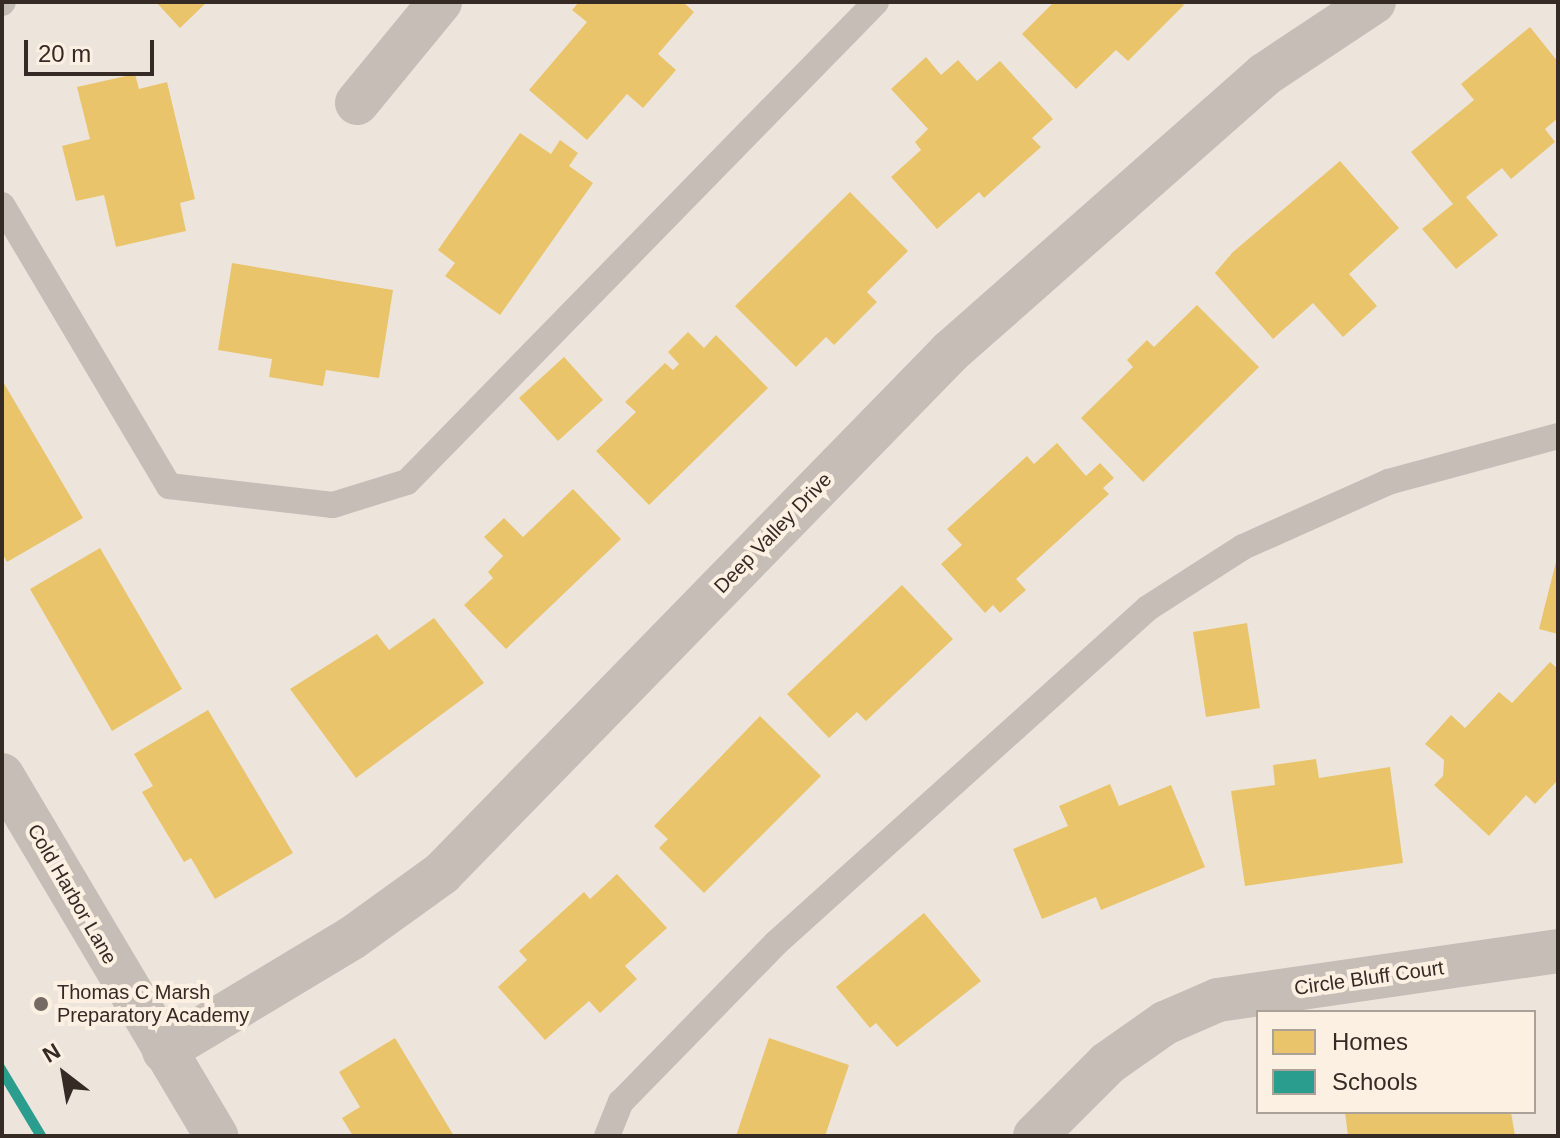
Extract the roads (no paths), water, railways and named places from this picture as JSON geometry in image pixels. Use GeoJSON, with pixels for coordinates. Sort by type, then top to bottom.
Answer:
{"type":"FeatureCollection","features":[{"type":"Feature","properties":{"kind":"street"},"geometry":{"type":"LineString","coordinates":[[357,103],[440,2]]}},
{"type":"Feature","properties":{"kind":"street","name":"Deep Valley Drive"},"geometry":{"type":"LineString","coordinates":[[164,1051],[352,938],[442,873],[950,352],[1264,75],[1374,2]]}},
{"type":"Feature","properties":{"kind":"street","name":"Cold Harbor Lane"},"geometry":{"type":"LineString","coordinates":[[2,775],[216,1136]]}},
{"type":"Feature","properties":{"kind":"street","name":"Circle Bluff Court"},"geometry":{"type":"LineString","coordinates":[[1035,1136],[1108,1063],[1165,1023],[1218,1000],[1558,951]]}},
{"type":"Feature","properties":{"kind":"lane"},"geometry":{"type":"LineString","coordinates":[[2,205],[169,486],[333,505],[407,482],[876,2]]}},
{"type":"Feature","properties":{"kind":"lane"},"geometry":{"type":"LineString","coordinates":[[607,1136],[621,1102],[775,944],[1148,608],[1243,547],[1388,482],[1558,436]]}},
{"type":"Feature","properties":{"kind":"place","name":"Thomas C Marsh Preparatory Academy"},"geometry":{"type":"Point","coordinates":[41,1004]}}]}
